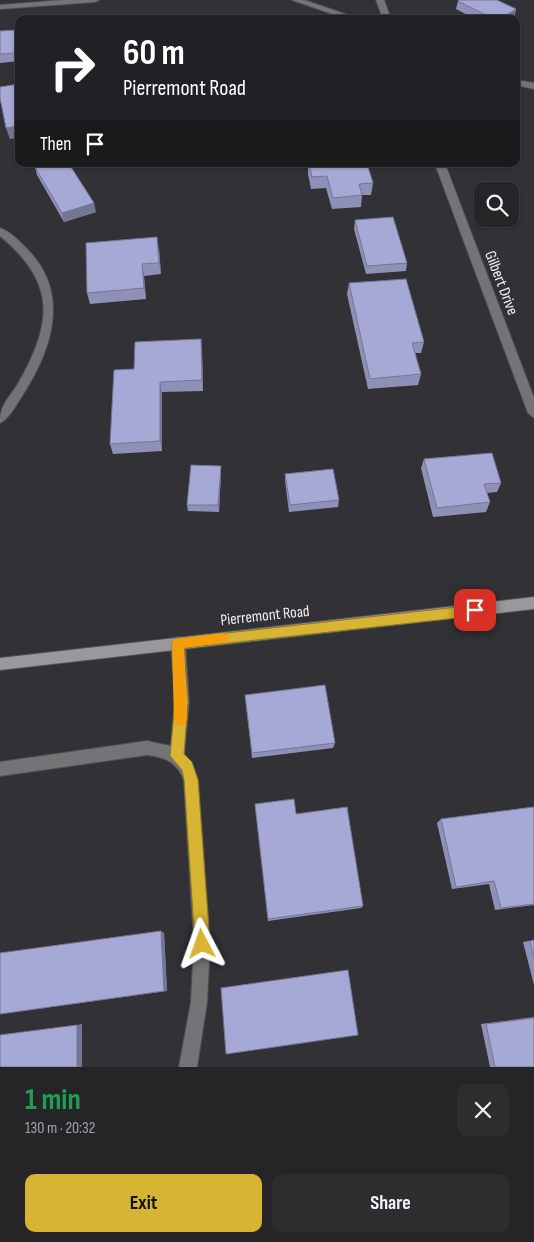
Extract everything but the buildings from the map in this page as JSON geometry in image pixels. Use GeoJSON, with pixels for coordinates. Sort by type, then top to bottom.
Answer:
{"type":"FeatureCollection","features":[{"type":"Feature","properties":{"kind":"main road","name":"Pierremont Road"},"geometry":{"type":"LineString","coordinates":[[0,664],[534,604]]}},
{"type":"Feature","properties":{"kind":"street"},"geometry":{"type":"LineString","coordinates":[[0,7],[95,0]]}},
{"type":"Feature","properties":{"kind":"street"},"geometry":{"type":"LineString","coordinates":[[296,0],[343,15]]}},
{"type":"Feature","properties":{"kind":"street"},"geometry":{"type":"LineString","coordinates":[[380,0],[386,15]]}},
{"type":"Feature","properties":{"kind":"street"},"geometry":{"type":"LineString","coordinates":[[520,83],[534,86]]}},
{"type":"Feature","properties":{"kind":"street","name":"Gilbert Drive"},"geometry":{"type":"LineString","coordinates":[[441,167],[534,413]]}},
{"type":"Feature","properties":{"kind":"street"},"geometry":{"type":"LineString","coordinates":[[0,231],[31,259],[44,280],[49,305],[48,323],[34,363],[24,383],[0,418]]}},
{"type":"Feature","properties":{"kind":"street"},"geometry":{"type":"LineString","coordinates":[[177,756],[182,702],[178,643]]}},
{"type":"Feature","properties":{"kind":"street"},"geometry":{"type":"LineString","coordinates":[[0,769],[147,748],[164,749],[177,756],[187,766],[191,780],[202,944],[199,1002],[188,1067]]}},
{"type":"Feature","properties":{"kind":"slow traffic"},"geometry":{"type":"LineString","coordinates":[[181,720],[182,702],[178,643],[222,638]]}},
{"type":"Feature","properties":{"kind":"route"},"geometry":{"type":"LineString","coordinates":[[202,944],[191,780],[187,766],[177,756],[182,702],[178,643],[475,610]]}}]}
